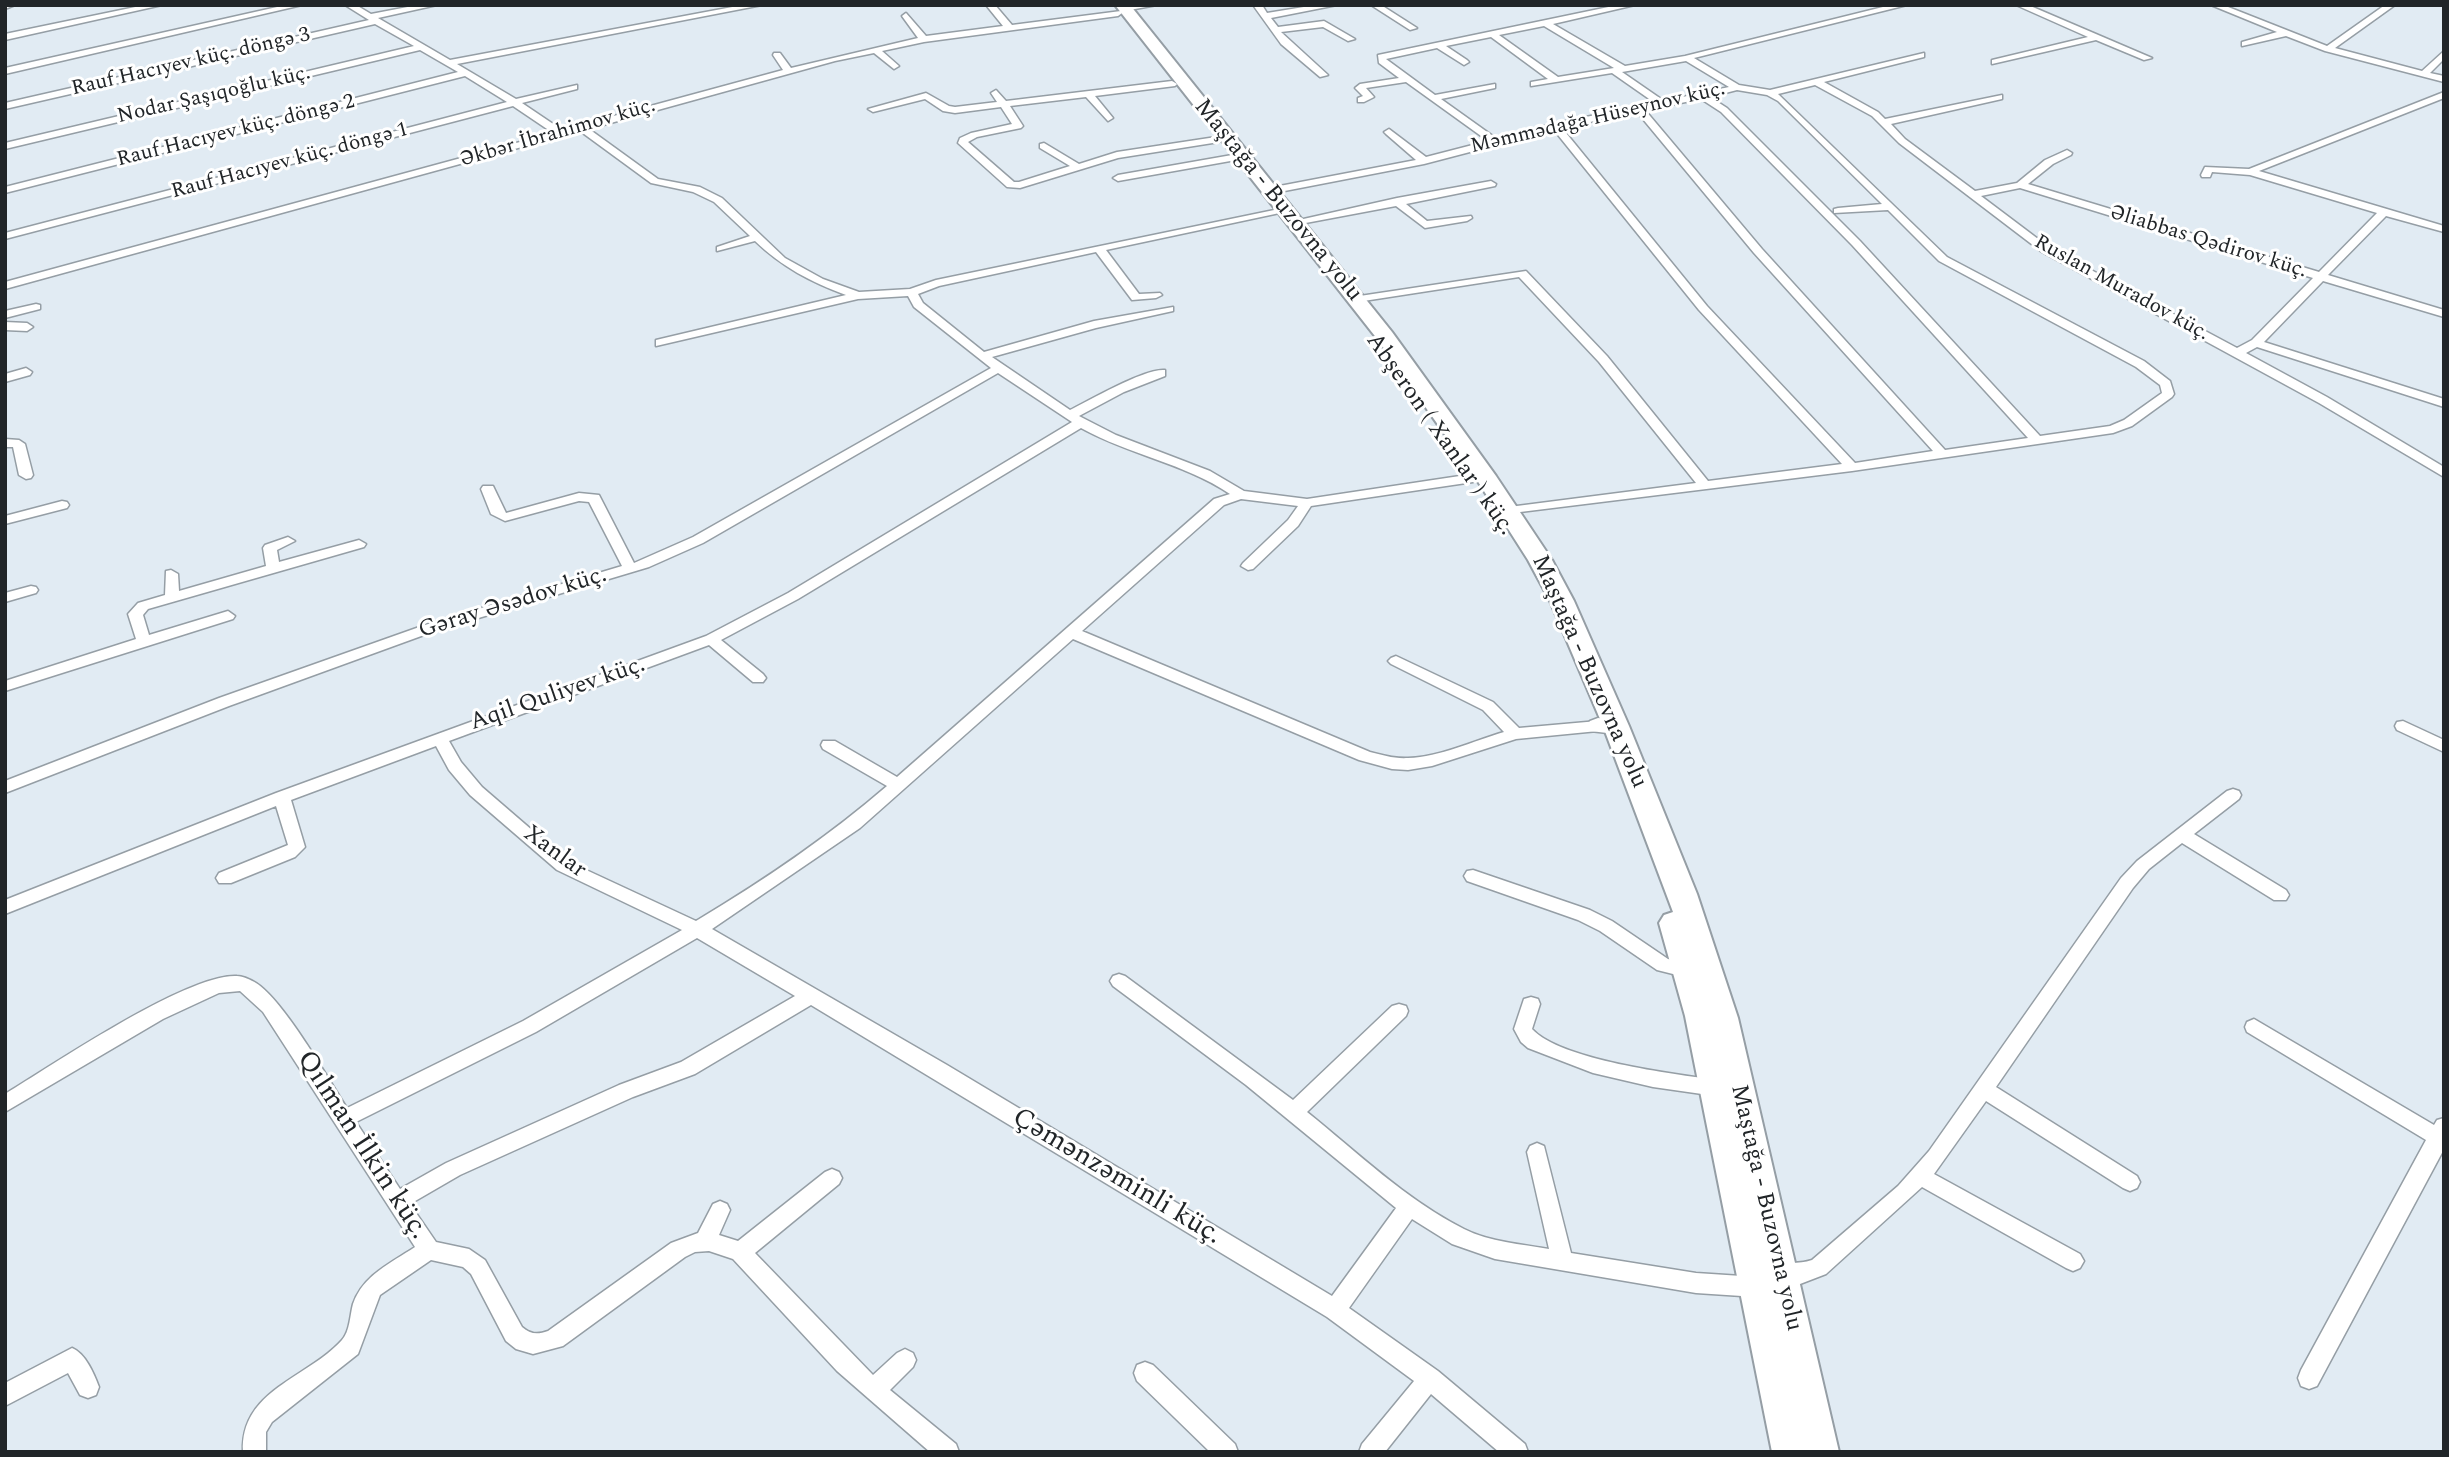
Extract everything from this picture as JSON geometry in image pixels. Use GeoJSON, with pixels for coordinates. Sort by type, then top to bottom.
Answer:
{"type":"FeatureCollection","features":[{"type":"Feature","properties":{"kind":"main road","name":"Abşeron ( Xanlar ) küç."},"geometry":{"type":"LineString","coordinates":[[1119,8],[1172,84],[1224,149],[1280,208],[1473,478],[1502,512],[1607,726],[1689,971],[1716,1088],[1791,1452]]}},
{"type":"Feature","properties":{"kind":"main road","name":"Maştağa - Buzovna yolu"},"geometry":{"type":"LineString","coordinates":[[1119,8],[1357,299],[1502,512]]}},
{"type":"Feature","properties":{"kind":"main road","name":"Maştağa - Buzovna yolu"},"geometry":{"type":"LineString","coordinates":[[1607,726],[1705,959],[1722,1018],[1820,1452]]}},
{"type":"Feature","properties":{"kind":"street"},"geometry":{"type":"LineString","coordinates":[[5,6],[11,5]]}},
{"type":"Feature","properties":{"kind":"street"},"geometry":{"type":"LineString","coordinates":[[5,37],[159,5]]}},
{"type":"Feature","properties":{"kind":"street"},"geometry":{"type":"LineString","coordinates":[[5,71],[298,5]]}},
{"type":"Feature","properties":{"kind":"street"},"geometry":{"type":"LineString","coordinates":[[349,5],[423,47],[560,133]]}},
{"type":"Feature","properties":{"kind":"street","name":"Rauf Hacıyev küç. döngə 3"},"geometry":{"type":"LineString","coordinates":[[5,106],[433,5]]}},
{"type":"Feature","properties":{"kind":"street"},"geometry":{"type":"LineString","coordinates":[[449,63],[758,5]]}},
{"type":"Feature","properties":{"kind":"street"},"geometry":{"type":"LineString","coordinates":[[990,5],[1009,27]]}},
{"type":"Feature","properties":{"kind":"street","name":"Əkbər İbrahimov küç."},"geometry":{"type":"LineString","coordinates":[[5,286],[861,52],[924,39],[1153,5]]}},
{"type":"Feature","properties":{"kind":"street"},"geometry":{"type":"LineString","coordinates":[[1257,5],[1284,42],[1323,75]]}},
{"type":"Feature","properties":{"kind":"street"},"geometry":{"type":"LineString","coordinates":[[1266,16],[1333,5]]}},
{"type":"Feature","properties":{"kind":"street"},"geometry":{"type":"LineString","coordinates":[[1375,5],[1412,28]]}},
{"type":"Feature","properties":{"kind":"street"},"geometry":{"type":"LineString","coordinates":[[1494,141],[1381,57],[1631,5]]}},
{"type":"Feature","properties":{"kind":"street","name":"Məmmədağa Hüseynov küç."},"geometry":{"type":"LineString","coordinates":[[1687,58],[1903,5]]}},
{"type":"Feature","properties":{"kind":"street"},"geometry":{"type":"LineString","coordinates":[[2020,5],[2147,58]]}},
{"type":"Feature","properties":{"kind":"street"},"geometry":{"type":"LineString","coordinates":[[2215,5],[2328,49],[2444,79]]}},
{"type":"Feature","properties":{"kind":"street"},"geometry":{"type":"LineString","coordinates":[[2328,49],[2391,5]]}},
{"type":"Feature","properties":{"kind":"street"},"geometry":{"type":"LineString","coordinates":[[1556,9],[1565,18]]}},
{"type":"Feature","properties":{"kind":"street"},"geometry":{"type":"LineString","coordinates":[[906,16],[924,39]]}},
{"type":"Feature","properties":{"kind":"street"},"geometry":{"type":"LineString","coordinates":[[1544,22],[1620,71],[1662,104]]}},
{"type":"Feature","properties":{"kind":"street"},"geometry":{"type":"LineString","coordinates":[[1275,30],[1324,24],[1351,39]]}},
{"type":"Feature","properties":{"kind":"street"},"geometry":{"type":"LineString","coordinates":[[1492,33],[1557,81]]}},
{"type":"Feature","properties":{"kind":"street"},"geometry":{"type":"LineString","coordinates":[[2245,44],[2285,33]]}},
{"type":"Feature","properties":{"kind":"street"},"geometry":{"type":"LineString","coordinates":[[1995,62],[2097,37]]}},
{"type":"Feature","properties":{"kind":"street"},"geometry":{"type":"LineString","coordinates":[[847,41],[861,52]]}},
{"type":"Feature","properties":{"kind":"street"},"geometry":{"type":"LineString","coordinates":[[1437,44],[1464,62]]}},
{"type":"Feature","properties":{"kind":"street","name":"Nodar Şaşıqoğlu küç."},"geometry":{"type":"LineString","coordinates":[[5,146],[423,47]]}},
{"type":"Feature","properties":{"kind":"street"},"geometry":{"type":"LineString","coordinates":[[875,49],[894,66]]}},
{"type":"Feature","properties":{"kind":"street"},"geometry":{"type":"LineString","coordinates":[[2424,74],[2444,54]]}},
{"type":"Feature","properties":{"kind":"street"},"geometry":{"type":"LineString","coordinates":[[777,55],[788,70]]}},
{"type":"Feature","properties":{"kind":"street"},"geometry":{"type":"LineString","coordinates":[[1770,93],[1921,55]]}},
{"type":"Feature","properties":{"kind":"street"},"geometry":{"type":"LineString","coordinates":[[1534,85],[1687,58]]}},
{"type":"Feature","properties":{"kind":"street","name":"Məmmədağa Hüseynov küç."},"geometry":{"type":"LineString","coordinates":[[1687,58],[1736,87]]}},
{"type":"Feature","properties":{"kind":"street","name":"Rauf Hacıyev küç. döngə 2"},"geometry":{"type":"LineString","coordinates":[[5,190],[466,74]]}},
{"type":"Feature","properties":{"kind":"street"},"geometry":{"type":"LineString","coordinates":[[1361,100],[1369,97],[1360,88],[1363,86],[1408,79]]}},
{"type":"Feature","properties":{"kind":"street","name":"Ruslan Muradov küç."},"geometry":{"type":"LineString","coordinates":[[1815,81],[1866,108],[1902,141],[2046,250],[2323,400],[2444,473]]}},
{"type":"Feature","properties":{"kind":"street"},"geometry":{"type":"LineString","coordinates":[[873,109],[926,96],[949,110],[1172,84]]}},
{"type":"Feature","properties":{"kind":"street"},"geometry":{"type":"LineString","coordinates":[[1433,98],[1492,86]]}},
{"type":"Feature","properties":{"kind":"street","name":"Rauf Hacıyev küç. döngə 1"},"geometry":{"type":"LineString","coordinates":[[5,236],[574,87]]}},
{"type":"Feature","properties":{"kind":"street"},"geometry":{"type":"LineString","coordinates":[[1502,512],[1852,467],[2122,426],[2168,394],[2168,389],[2156,375],[2134,360],[1950,264],[1781,99],[1770,93],[1736,87]]}},
{"type":"Feature","properties":{"kind":"street","name":"Məmmədağa Hüseynov küç."},"geometry":{"type":"LineString","coordinates":[[1280,208],[1494,141],[1736,87]]}},
{"type":"Feature","properties":{"kind":"street"},"geometry":{"type":"LineString","coordinates":[[996,93],[1018,126],[974,135],[963,140],[963,143],[1008,183],[1020,185],[1125,153],[1224,149]]}},
{"type":"Feature","properties":{"kind":"street"},"geometry":{"type":"LineString","coordinates":[[1088,94],[1108,118]]}},
{"type":"Feature","properties":{"kind":"street"},"geometry":{"type":"LineString","coordinates":[[2252,172],[2256,167],[2444,95]]}},
{"type":"Feature","properties":{"kind":"street"},"geometry":{"type":"LineString","coordinates":[[1703,96],[1724,110],[1856,243],[2038,440]]}},
{"type":"Feature","properties":{"kind":"street"},"geometry":{"type":"LineString","coordinates":[[1883,122],[1999,97]]}},
{"type":"Feature","properties":{"kind":"street"},"geometry":{"type":"LineString","coordinates":[[1639,109],[1758,251],[1942,454]]}},
{"type":"Feature","properties":{"kind":"street"},"geometry":{"type":"LineString","coordinates":[[1556,126],[1703,308],[1852,467]]}},
{"type":"Feature","properties":{"kind":"street"},"geometry":{"type":"LineString","coordinates":[[580,127],[655,181],[707,193],[718,200],[755,238],[792,268],[858,296]]}},
{"type":"Feature","properties":{"kind":"street"},"geometry":{"type":"LineString","coordinates":[[1390,132],[1424,161]]}},
{"type":"Feature","properties":{"kind":"street"},"geometry":{"type":"LineString","coordinates":[[1044,146],[1076,166]]}},
{"type":"Feature","properties":{"kind":"street"},"geometry":{"type":"LineString","coordinates":[[1118,178],[1224,149]]}},
{"type":"Feature","properties":{"kind":"street"},"geometry":{"type":"LineString","coordinates":[[2020,185],[2049,162],[2067,153]]}},
{"type":"Feature","properties":{"kind":"street"},"geometry":{"type":"LineString","coordinates":[[2206,175],[2209,169],[2216,168],[2252,172],[2442,227]]}},
{"type":"Feature","properties":{"kind":"street"},"geometry":{"type":"LineString","coordinates":[[660,343],[858,296],[912,292],[936,283],[1280,208],[1397,201],[1491,184]]}},
{"type":"Feature","properties":{"kind":"street","name":"Əliabbas Qədirov küç."},"geometry":{"type":"LineString","coordinates":[[1972,195],[2020,185],[2444,314]]}},
{"type":"Feature","properties":{"kind":"street"},"geometry":{"type":"LineString","coordinates":[[1397,201],[1420,223],[1426,225],[1467,218]]}},
{"type":"Feature","properties":{"kind":"street"},"geometry":{"type":"LineString","coordinates":[[1838,211],[1889,207]]}},
{"type":"Feature","properties":{"kind":"street"},"geometry":{"type":"LineString","coordinates":[[2237,353],[2256,343],[2384,212]]}},
{"type":"Feature","properties":{"kind":"street"},"geometry":{"type":"LineString","coordinates":[[722,249],[755,238]]}},
{"type":"Feature","properties":{"kind":"street"},"geometry":{"type":"LineString","coordinates":[[1099,249],[1136,298],[1156,295]]}},
{"type":"Feature","properties":{"kind":"street"},"geometry":{"type":"LineString","coordinates":[[1357,299],[1522,273],[1603,359],[1704,485]]}},
{"type":"Feature","properties":{"kind":"street"},"geometry":{"type":"LineString","coordinates":[[912,292],[918,305],[997,369],[1076,419],[1111,437],[1215,478],[1240,495],[1307,503],[1473,478]]}},
{"type":"Feature","properties":{"kind":"street"},"geometry":{"type":"LineString","coordinates":[[5,315],[36,307]]}},
{"type":"Feature","properties":{"kind":"street"},"geometry":{"type":"LineString","coordinates":[[982,356],[1094,325],[1169,309]]}},
{"type":"Feature","properties":{"kind":"street"},"geometry":{"type":"LineString","coordinates":[[5,326],[27,327]]}},
{"type":"Feature","properties":{"kind":"street"},"geometry":{"type":"LineString","coordinates":[[2256,343],[2444,403]]}},
{"type":"Feature","properties":{"kind":"street","name":"Gəray Əsədov küç."},"geometry":{"type":"LineString","coordinates":[[5,787],[224,702],[430,628],[629,569],[698,540],[997,369]]}},
{"type":"Feature","properties":{"kind":"street"},"geometry":{"type":"LineString","coordinates":[[5,378],[26,372]]}},
{"type":"Feature","properties":{"kind":"street","name":"Aqil Quliyev küç."},"geometry":{"type":"LineString","coordinates":[[5,907],[282,797],[711,639],[793,596],[1120,389],[1161,373]]}},
{"type":"Feature","properties":{"kind":"street"},"geometry":{"type":"LineString","coordinates":[[5,443],[19,444],[26,475]]}},
{"type":"Feature","properties":{"kind":"street"},"geometry":{"type":"LineString","coordinates":[[488,489],[498,514],[505,517],[579,497],[594,498],[629,569]]}},
{"type":"Feature","properties":{"kind":"street"},"geometry":{"type":"LineString","coordinates":[[342,1120],[510,1036],[698,930],[821,849],[899,785],[1212,507],[1240,495]]}},
{"type":"Feature","properties":{"kind":"street"},"geometry":{"type":"LineString","coordinates":[[1248,566],[1293,523],[1307,503]]}},
{"type":"Feature","properties":{"kind":"street"},"geometry":{"type":"LineString","coordinates":[[5,520],[62,505]]}},
{"type":"Feature","properties":{"kind":"street"},"geometry":{"type":"LineString","coordinates":[[273,569],[270,548],[288,541]]}},
{"type":"Feature","properties":{"kind":"street"},"geometry":{"type":"LineString","coordinates":[[144,641],[136,610],[359,544]]}},
{"type":"Feature","properties":{"kind":"street"},"geometry":{"type":"LineString","coordinates":[[171,574],[172,598]]}},
{"type":"Feature","properties":{"kind":"street"},"geometry":{"type":"LineString","coordinates":[[5,598],[31,590]]}},
{"type":"Feature","properties":{"kind":"street"},"geometry":{"type":"LineString","coordinates":[[5,686],[228,616]]}},
{"type":"Feature","properties":{"kind":"street"},"geometry":{"type":"LineString","coordinates":[[1071,632],[1365,756],[1392,763],[1432,760],[1515,734],[1607,726]]}},
{"type":"Feature","properties":{"kind":"street"},"geometry":{"type":"LineString","coordinates":[[711,639],[758,678]]}},
{"type":"Feature","properties":{"kind":"street"},"geometry":{"type":"LineString","coordinates":[[1395,660],[1488,706],[1515,734]]}},
{"type":"Feature","properties":{"kind":"street"},"geometry":{"type":"LineString","coordinates":[[2403,726],[2444,747]]}},
{"type":"Feature","properties":{"kind":"street","name":"Xanlar"},"geometry":{"type":"LineString","coordinates":[[439,738],[455,766],[477,791],[563,866],[698,930]]}},
{"type":"Feature","properties":{"kind":"street"},"geometry":{"type":"LineString","coordinates":[[829,745],[899,785]]}},
{"type":"Feature","properties":{"kind":"street"},"geometry":{"type":"LineString","coordinates":[[1779,1273],[1800,1274],[1819,1267],[1920,1176],[1985,1090],[2127,883],[2143,865],[2233,794]]}},
{"type":"Feature","properties":{"kind":"street"},"geometry":{"type":"LineString","coordinates":[[225,878],[289,853],[297,847],[282,797]]}},
{"type":"Feature","properties":{"kind":"street"},"geometry":{"type":"LineString","coordinates":[[2182,835],[2280,895]]}},
{"type":"Feature","properties":{"kind":"street"},"geometry":{"type":"LineString","coordinates":[[1473,876],[1584,915],[1606,926],[1663,965],[1689,971]]}},
{"type":"Feature","properties":{"kind":"street","name":"Çəmənzəminli küç."},"geometry":{"type":"LineString","coordinates":[[698,930],[952,1078],[1335,1310],[1430,1378],[1517,1452]]}},
{"type":"Feature","properties":{"kind":"street"},"geometry":{"type":"LineString","coordinates":[[1119,981],[1175,1020],[1294,1112],[1409,1206],[1459,1237],[1495,1249],[1562,1261],[1696,1283],[1757,1287]]}},
{"type":"Feature","properties":{"kind":"street","name":"Qılman İlkin küç."},"geometry":{"type":"LineString","coordinates":[[5,1104],[107,1042],[197,993],[236,983],[254,991],[270,1007],[429,1250],[469,1259],[478,1267],[514,1334],[530,1345],[555,1339],[678,1250],[693,1242],[706,1241]]}},
{"type":"Feature","properties":{"kind":"street"},"geometry":{"type":"LineString","coordinates":[[397,1201],[453,1169],[626,1091],[688,1068],[810,996]]}},
{"type":"Feature","properties":{"kind":"street"},"geometry":{"type":"LineString","coordinates":[[1531,1004],[1523,1029],[1532,1041],[1579,1061],[1625,1075],[1716,1088]]}},
{"type":"Feature","properties":{"kind":"street"},"geometry":{"type":"LineString","coordinates":[[1294,1112],[1399,1011]]}},
{"type":"Feature","properties":{"kind":"street"},"geometry":{"type":"LineString","coordinates":[[2254,1027],[2442,1135],[2309,1378]]}},
{"type":"Feature","properties":{"kind":"street"},"geometry":{"type":"LineString","coordinates":[[1985,1090],[2130,1182]]}},
{"type":"Feature","properties":{"kind":"street"},"geometry":{"type":"LineString","coordinates":[[1538,1152],[1562,1261]]}},
{"type":"Feature","properties":{"kind":"street"},"geometry":{"type":"LineString","coordinates":[[1920,1176],[2073,1261]]}},
{"type":"Feature","properties":{"kind":"street"},"geometry":{"type":"LineString","coordinates":[[740,1252],[832,1178]]}},
{"type":"Feature","properties":{"kind":"street"},"geometry":{"type":"LineString","coordinates":[[1335,1310],[1409,1206]]}},
{"type":"Feature","properties":{"kind":"street"},"geometry":{"type":"LineString","coordinates":[[720,1210],[706,1241],[740,1252],[845,1364],[948,1452]]}},
{"type":"Feature","properties":{"kind":"street"},"geometry":{"type":"LineString","coordinates":[[255,1452],[253,1435],[257,1422],[264,1414],[350,1347],[355,1340],[366,1296],[372,1287],[429,1250]]}},
{"type":"Feature","properties":{"kind":"street"},"geometry":{"type":"LineString","coordinates":[[5,1395],[72,1359],[88,1387]]}},
{"type":"Feature","properties":{"kind":"street"},"geometry":{"type":"LineString","coordinates":[[874,1390],[905,1360]]}},
{"type":"Feature","properties":{"kind":"street"},"geometry":{"type":"LineString","coordinates":[[1145,1373],[1227,1452]]}},
{"type":"Feature","properties":{"kind":"street"},"geometry":{"type":"LineString","coordinates":[[1370,1452],[1430,1378]]}}]}
